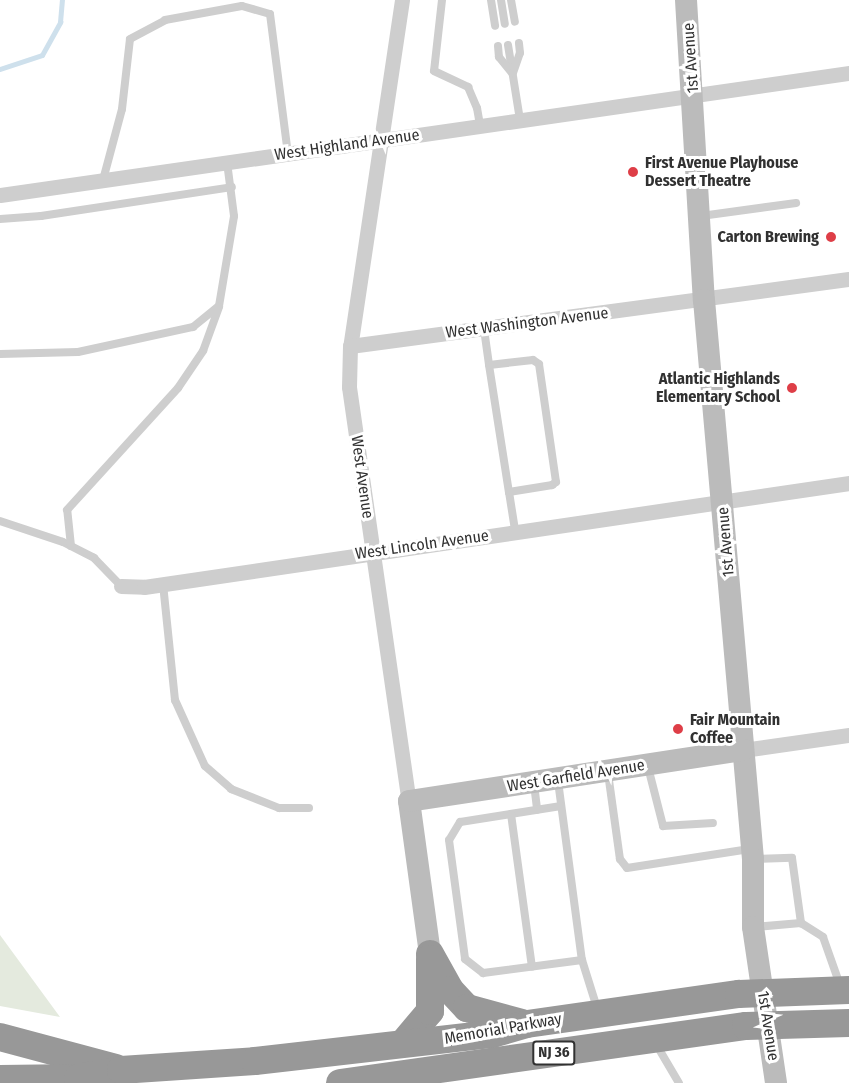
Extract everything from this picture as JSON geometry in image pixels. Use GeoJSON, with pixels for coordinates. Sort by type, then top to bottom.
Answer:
{"type":"FeatureCollection","features":[{"type":"Feature","properties":{"kind":"highway"},"geometry":{"type":"LineString","coordinates":[[430,954],[450,990],[467,1008],[526,1024]]}},
{"type":"Feature","properties":{"kind":"highway"},"geometry":{"type":"LineString","coordinates":[[405,1041],[430,1011],[430,954]]}},
{"type":"Feature","properties":{"kind":"highway","name":"Memorial Parkway"},"geometry":{"type":"LineString","coordinates":[[121,1070],[255,1061],[405,1041],[492,1034],[526,1024],[762,992],[845,990]]}},
{"type":"Feature","properties":{"kind":"highway","name":"Memorial Parkway"},"geometry":{"type":"LineString","coordinates":[[340,1083],[768,1024],[849,1023]]}},
{"type":"Feature","properties":{"kind":"highway"},"geometry":{"type":"LineString","coordinates":[[0,1037],[121,1070]]}},
{"type":"Feature","properties":{"kind":"highway","name":"NJ 36"},"geometry":{"type":"LineString","coordinates":[[0,1079],[78,1078],[121,1070]]}},
{"type":"Feature","properties":{"kind":"street","name":"West Avenue"},"geometry":{"type":"LineString","coordinates":[[402,0],[350,346],[349,387],[430,954]]}},
{"type":"Feature","properties":{"kind":"street","name":"1st Avenue"},"geometry":{"type":"LineString","coordinates":[[686,0],[704,300],[753,854],[753,927],[776,1083]]}},
{"type":"Feature","properties":{"kind":"street","name":"West Highland Avenue"},"geometry":{"type":"LineString","coordinates":[[0,195],[849,73]]}},
{"type":"Feature","properties":{"kind":"street","name":"West Washington Avenue"},"geometry":{"type":"LineString","coordinates":[[350,346],[849,279]]}},
{"type":"Feature","properties":{"kind":"street","name":"West Lincoln Avenue"},"geometry":{"type":"LineString","coordinates":[[121,586],[163,584],[849,483]]}},
{"type":"Feature","properties":{"kind":"street"},"geometry":{"type":"LineString","coordinates":[[743,750],[849,735]]}},
{"type":"Feature","properties":{"kind":"street","name":"West Garfield Avenue"},"geometry":{"type":"LineString","coordinates":[[409,801],[743,750]]}},
{"type":"Feature","properties":{"kind":"lane"},"geometry":{"type":"LineString","coordinates":[[442,0],[434,71],[468,87],[477,108],[480,125]]}},
{"type":"Feature","properties":{"kind":"lane"},"geometry":{"type":"LineString","coordinates":[[491,0],[495,26]]}},
{"type":"Feature","properties":{"kind":"lane"},"geometry":{"type":"LineString","coordinates":[[501,0],[505,24]]}},
{"type":"Feature","properties":{"kind":"lane"},"geometry":{"type":"LineString","coordinates":[[511,0],[515,22]]}},
{"type":"Feature","properties":{"kind":"lane"},"geometry":{"type":"LineString","coordinates":[[103,180],[122,109],[130,39],[165,20],[242,6],[270,14],[288,153]]}},
{"type":"Feature","properties":{"kind":"lane"},"geometry":{"type":"LineString","coordinates":[[512,74],[520,53],[519,43]]}},
{"type":"Feature","properties":{"kind":"lane"},"geometry":{"type":"LineString","coordinates":[[508,45],[520,120]]}},
{"type":"Feature","properties":{"kind":"lane"},"geometry":{"type":"LineString","coordinates":[[498,46],[499,57],[512,74]]}},
{"type":"Feature","properties":{"kind":"lane"},"geometry":{"type":"LineString","coordinates":[[70,546],[67,510],[178,388],[203,351],[219,306],[234,216],[227,162]]}},
{"type":"Feature","properties":{"kind":"lane"},"geometry":{"type":"LineString","coordinates":[[0,219],[41,216],[232,187]]}},
{"type":"Feature","properties":{"kind":"lane"},"geometry":{"type":"LineString","coordinates":[[700,216],[796,203]]}},
{"type":"Feature","properties":{"kind":"lane"},"geometry":{"type":"LineString","coordinates":[[0,354],[78,352],[193,327],[219,306]]}},
{"type":"Feature","properties":{"kind":"lane"},"geometry":{"type":"LineString","coordinates":[[484,328],[515,531]]}},
{"type":"Feature","properties":{"kind":"lane"},"geometry":{"type":"LineString","coordinates":[[489,365],[533,360],[540,370],[556,482],[548,487],[509,492]]}},
{"type":"Feature","properties":{"kind":"lane"},"geometry":{"type":"LineString","coordinates":[[0,521],[70,546],[94,558],[121,586]]}},
{"type":"Feature","properties":{"kind":"lane"},"geometry":{"type":"LineString","coordinates":[[163,584],[175,700],[205,766],[231,789],[279,808],[309,808]]}},
{"type":"Feature","properties":{"kind":"lane"},"geometry":{"type":"LineString","coordinates":[[648,765],[663,826],[713,823]]}},
{"type":"Feature","properties":{"kind":"lane"},"geometry":{"type":"LineString","coordinates":[[608,771],[620,859],[627,868],[753,854],[792,858],[801,923]]}},
{"type":"Feature","properties":{"kind":"lane"},"geometry":{"type":"LineString","coordinates":[[557,779],[582,960],[599,1013]]}},
{"type":"Feature","properties":{"kind":"lane"},"geometry":{"type":"LineString","coordinates":[[534,782],[537,810]]}},
{"type":"Feature","properties":{"kind":"lane"},"geometry":{"type":"LineString","coordinates":[[561,806],[460,822],[449,840],[450,850],[465,959],[483,973],[582,960]]}},
{"type":"Feature","properties":{"kind":"lane"},"geometry":{"type":"LineString","coordinates":[[511,814],[532,967]]}},
{"type":"Feature","properties":{"kind":"lane"},"geometry":{"type":"LineString","coordinates":[[753,927],[801,923],[823,937],[845,990]]}},
{"type":"Feature","properties":{"kind":"lane"},"geometry":{"type":"LineString","coordinates":[[654,1040],[679,1083]]}},
{"type":"Feature","properties":{"kind":"shaded area"},"geometry":{"type":"Polygon","coordinates":[[[0,935],[60,1017],[0,1006],[0,935]]]}},
{"type":"Feature","properties":{"kind":"waterway"},"geometry":{"type":"LineString","coordinates":[[0,69],[42,55],[60,22],[62,0]]}},
{"type":"Feature","properties":{"kind":"place","name":"First Avenue Playhouse Dessert Theatre"},"geometry":{"type":"Point","coordinates":[633,172]}},
{"type":"Feature","properties":{"kind":"place","name":"Carton Brewing"},"geometry":{"type":"Point","coordinates":[831,237]}},
{"type":"Feature","properties":{"kind":"place","name":"Atlantic Highlands Elementary School"},"geometry":{"type":"Point","coordinates":[792,388]}},
{"type":"Feature","properties":{"kind":"place","name":"Fair Mountain Coffee"},"geometry":{"type":"Point","coordinates":[678,729]}}]}
